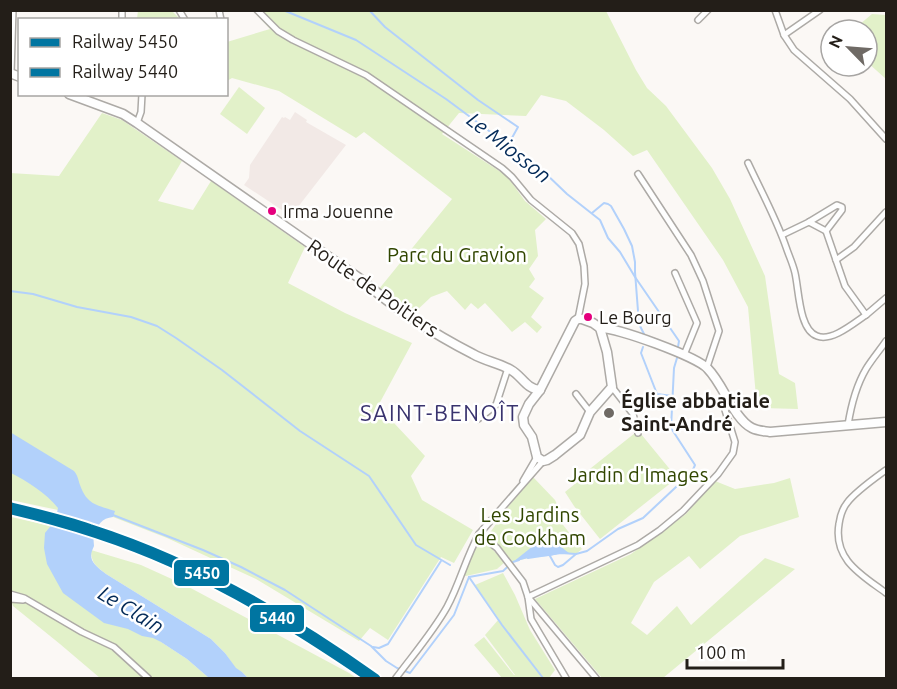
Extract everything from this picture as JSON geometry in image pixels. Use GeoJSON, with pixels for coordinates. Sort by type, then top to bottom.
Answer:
{"type":"FeatureCollection","features":[{"type":"Feature","properties":{"kind":"street"},"geometry":{"type":"LineString","coordinates":[[10,74],[13,10]]}},
{"type":"Feature","properties":{"kind":"street"},"geometry":{"type":"LineString","coordinates":[[257,10],[278,32],[366,75],[502,168],[531,200],[572,233],[579,244],[585,284],[578,319],[523,417],[540,459]]}},
{"type":"Feature","properties":{"kind":"street"},"geometry":{"type":"LineString","coordinates":[[698,20],[708,10]]}},
{"type":"Feature","properties":{"kind":"street"},"geometry":{"type":"LineString","coordinates":[[775,10],[784,35],[799,56],[850,99],[886,139]]}},
{"type":"Feature","properties":{"kind":"street"},"geometry":{"type":"LineString","coordinates":[[784,35],[820,10]]}},
{"type":"Feature","properties":{"kind":"street","name":"Route de Poitiers"},"geometry":{"type":"LineString","coordinates":[[74,96],[123,114],[416,320],[474,355],[508,368],[526,385],[540,390]]}},
{"type":"Feature","properties":{"kind":"street"},"geometry":{"type":"LineString","coordinates":[[137,123],[141,112],[142,96]]}},
{"type":"Feature","properties":{"kind":"street"},"geometry":{"type":"LineString","coordinates":[[748,163],[782,235],[795,270],[804,321],[810,332],[817,336],[828,337],[866,315],[886,298]]}},
{"type":"Feature","properties":{"kind":"street"},"geometry":{"type":"LineString","coordinates":[[638,174],[691,255],[703,280],[719,331],[707,367]]}},
{"type":"Feature","properties":{"kind":"street"},"geometry":{"type":"LineString","coordinates":[[782,235],[837,205],[842,207],[826,231]]}},
{"type":"Feature","properties":{"kind":"street"},"geometry":{"type":"LineString","coordinates":[[836,260],[854,247],[886,212]]}},
{"type":"Feature","properties":{"kind":"street"},"geometry":{"type":"LineString","coordinates":[[809,222],[826,231],[845,286],[866,315]]}},
{"type":"Feature","properties":{"kind":"street"},"geometry":{"type":"LineString","coordinates":[[675,273],[697,323],[684,355]]}},
{"type":"Feature","properties":{"kind":"street"},"geometry":{"type":"LineString","coordinates":[[578,319],[594,323],[600,328],[607,352],[612,387],[633,414],[638,433]]}},
{"type":"Feature","properties":{"kind":"street"},"geometry":{"type":"LineString","coordinates":[[600,328],[609,328],[684,355],[707,367],[745,424],[753,429],[770,432],[886,422]]}},
{"type":"Feature","properties":{"kind":"street"},"geometry":{"type":"LineString","coordinates":[[848,425],[855,394],[862,377],[886,341]]}},
{"type":"Feature","properties":{"kind":"street"},"geometry":{"type":"LineString","coordinates":[[478,419],[496,405],[508,368]]}},
{"type":"Feature","properties":{"kind":"street"},"geometry":{"type":"LineString","coordinates":[[526,385],[529,404]]}},
{"type":"Feature","properties":{"kind":"street"},"geometry":{"type":"LineString","coordinates":[[540,459],[547,460],[580,435],[590,412],[612,387]]}},
{"type":"Feature","properties":{"kind":"street"},"geometry":{"type":"LineString","coordinates":[[576,394],[590,412]]}},
{"type":"Feature","properties":{"kind":"street"},"geometry":{"type":"LineString","coordinates":[[528,597],[638,545],[683,511],[718,474],[733,453],[735,442],[725,410],[731,403]]}},
{"type":"Feature","properties":{"kind":"street"},"geometry":{"type":"LineString","coordinates":[[397,677],[446,609],[479,534],[519,488],[540,459]]}},
{"type":"Feature","properties":{"kind":"street"},"geometry":{"type":"LineString","coordinates":[[886,470],[848,501],[843,508],[837,534],[841,550],[853,568],[886,593]]}},
{"type":"Feature","properties":{"kind":"street"},"geometry":{"type":"LineString","coordinates":[[479,534],[497,548],[523,582],[531,619],[566,678]]}},
{"type":"Feature","properties":{"kind":"street"},"geometry":{"type":"LineString","coordinates":[[10,594],[31,601],[82,632],[114,647],[148,678]]}},
{"type":"Feature","properties":{"kind":"street"},"geometry":{"type":"LineString","coordinates":[[528,597],[596,678]]}},
{"type":"Feature","properties":{"kind":"street"},"geometry":{"type":"LineString","coordinates":[[10,599],[31,601]]}},
{"type":"Feature","properties":{"kind":"shaded area"},"geometry":{"type":"Polygon","coordinates":[[[295,112],[307,120],[306,122],[346,145],[291,216],[244,185],[249,178],[250,165],[282,117],[290,120],[295,112]]]}},
{"type":"Feature","properties":{"kind":"green space"},"geometry":{"type":"Polygon","coordinates":[[[138,10],[172,11],[179,18],[137,18],[138,10]]]}},
{"type":"Feature","properties":{"kind":"green space","name":"Parc du Gravion"},"geometry":{"type":"Polygon","coordinates":[[[253,11],[606,11],[647,88],[666,106],[712,168],[730,199],[765,276],[779,374],[795,383],[798,409],[757,408],[748,307],[723,260],[647,150],[633,156],[566,101],[541,95],[526,116],[459,113],[442,134],[507,176],[525,201],[546,219],[535,230],[538,256],[529,269],[535,279],[529,287],[544,298],[531,317],[542,327],[537,333],[525,322],[512,332],[485,303],[478,309],[471,303],[465,310],[447,291],[431,297],[414,313],[379,289],[452,199],[364,132],[356,138],[279,91],[232,78],[228,80],[228,42],[270,29],[253,11]]]}},
{"type":"Feature","properties":{"kind":"green space"},"geometry":{"type":"Polygon","coordinates":[[[872,14],[886,15],[886,79],[879,73],[879,18],[867,18],[872,14]]]}},
{"type":"Feature","properties":{"kind":"green space"},"geometry":{"type":"Polygon","coordinates":[[[239,87],[265,108],[247,134],[220,114],[239,87]]]}},
{"type":"Feature","properties":{"kind":"green space"},"geometry":{"type":"Polygon","coordinates":[[[102,113],[122,120],[182,161],[158,201],[193,210],[211,181],[305,247],[288,283],[345,313],[412,343],[378,406],[425,456],[411,476],[422,500],[473,530],[454,563],[441,557],[388,640],[370,628],[359,641],[256,579],[167,538],[113,517],[68,509],[58,510],[11,500],[10,173],[59,176],[102,113]]]}},
{"type":"Feature","properties":{"kind":"green space","name":"Jardin d'Images"},"geometry":{"type":"Polygon","coordinates":[[[635,433],[641,434],[677,478],[600,539],[565,492],[581,479],[581,476],[635,433]]]}},
{"type":"Feature","properties":{"kind":"green space","name":"Les Jardins de Cookham"},"geometry":{"type":"Polygon","coordinates":[[[533,477],[555,500],[563,517],[560,521],[582,549],[576,554],[544,555],[513,562],[489,534],[533,477]]]}},
{"type":"Feature","properties":{"kind":"green space"},"geometry":{"type":"Polygon","coordinates":[[[790,478],[799,517],[740,536],[700,569],[689,556],[654,582],[631,623],[647,635],[677,606],[691,625],[765,558],[795,569],[663,678],[602,678],[535,599],[631,554],[686,514],[715,481],[735,489],[790,478]]]}},
{"type":"Feature","properties":{"kind":"green space"},"geometry":{"type":"Polygon","coordinates":[[[11,517],[51,526],[79,588],[187,659],[209,678],[100,678],[13,606],[11,600],[11,517]]]}},
{"type":"Feature","properties":{"kind":"green space"},"geometry":{"type":"Polygon","coordinates":[[[481,544],[487,544],[505,562],[497,569],[464,576],[474,550],[481,544]]]}},
{"type":"Feature","properties":{"kind":"green space"},"geometry":{"type":"Polygon","coordinates":[[[91,550],[141,565],[185,585],[356,678],[248,678],[236,669],[211,639],[102,571],[93,561],[91,550]]]}},
{"type":"Feature","properties":{"kind":"green space"},"geometry":{"type":"Polygon","coordinates":[[[503,573],[530,630],[555,670],[549,678],[502,678],[474,645],[484,637],[515,675],[485,635],[499,619],[475,585],[503,573]]]}},
{"type":"Feature","properties":{"kind":"water","name":"Le Clain"},"geometry":{"type":"Polygon","coordinates":[[[10,432],[74,471],[89,500],[115,511],[113,517],[98,525],[95,532],[91,556],[96,566],[211,639],[236,668],[248,678],[209,678],[187,659],[161,642],[128,629],[104,623],[63,593],[47,564],[44,548],[45,533],[53,522],[58,508],[36,488],[11,473],[10,432]]]}},
{"type":"Feature","properties":{"kind":"water"},"geometry":{"type":"Polygon","coordinates":[[[543,538],[554,542],[569,553],[532,557],[513,562],[543,538]]]}},
{"type":"Feature","properties":{"kind":"pier"},"geometry":{"type":"Polygon","coordinates":[[[54,515],[100,529],[97,538],[50,523],[54,515]]]}},
{"type":"Feature","properties":{"kind":"waterway","name":"Le Miosson"},"geometry":{"type":"LineString","coordinates":[[283,10],[356,40],[446,99],[543,171],[600,220],[608,238],[620,252],[679,341],[678,347]]}},
{"type":"Feature","properties":{"kind":"waterway"},"geometry":{"type":"LineString","coordinates":[[369,10],[385,27],[478,100],[518,127],[508,145]]}},
{"type":"Feature","properties":{"kind":"waterway"},"geometry":{"type":"LineString","coordinates":[[592,213],[604,203],[611,206],[632,246],[639,324],[645,336]]}},
{"type":"Feature","properties":{"kind":"waterway"},"geometry":{"type":"LineString","coordinates":[[10,291],[33,294],[77,307],[131,317],[157,326],[222,370],[300,431],[369,476],[416,545],[450,565]]}},
{"type":"Feature","properties":{"kind":"waterway"},"geometry":{"type":"LineString","coordinates":[[643,347],[641,353],[657,394],[672,396]]}},
{"type":"Feature","properties":{"kind":"waterway","name":"Le Miosson"},"geometry":{"type":"LineString","coordinates":[[528,558],[587,551],[618,529],[643,518],[692,472],[695,465],[671,428],[674,368],[677,358]]}},
{"type":"Feature","properties":{"kind":"waterway","name":"Le Miosson"},"geometry":{"type":"LineString","coordinates":[[113,515],[203,550],[285,590],[371,646],[386,661],[410,673],[454,615],[469,577]]}},
{"type":"Feature","properties":{"kind":"waterway"},"geometry":{"type":"LineString","coordinates":[[550,556],[558,567],[576,554]]}},
{"type":"Feature","properties":{"kind":"waterway","name":"Le Miosson"},"geometry":{"type":"LineString","coordinates":[[469,577],[503,571],[519,560]]}},
{"type":"Feature","properties":{"kind":"waterway"},"geometry":{"type":"LineString","coordinates":[[373,647],[379,648],[388,644],[441,561]]}},
{"type":"Feature","properties":{"kind":"waterway"},"geometry":{"type":"LineString","coordinates":[[469,577],[543,678]]}},
{"type":"Feature","properties":{"kind":"rail line","name":"5450"},"geometry":{"type":"LineString","coordinates":[[10,506],[128,541],[203,573],[309,633],[376,678]]}},
{"type":"Feature","properties":{"kind":"rail line","name":"5440"},"geometry":{"type":"LineString","coordinates":[[10,510],[72,526],[152,555],[197,575],[273,616],[369,678]]}},
{"type":"Feature","properties":{"kind":"place","name":"Irma Jouenne"},"geometry":{"type":"Point","coordinates":[272,211]}},
{"type":"Feature","properties":{"kind":"place","name":"Le Bourg"},"geometry":{"type":"Point","coordinates":[588,317]}},
{"type":"Feature","properties":{"kind":"place","name":"Église abbatiale Saint-André"},"geometry":{"type":"Point","coordinates":[609,413]}},
{"type":"Feature","properties":{"kind":"district","name":"SAINT-BENOÎT"},"geometry":{"type":"Point","coordinates":[440,413]}}]}
